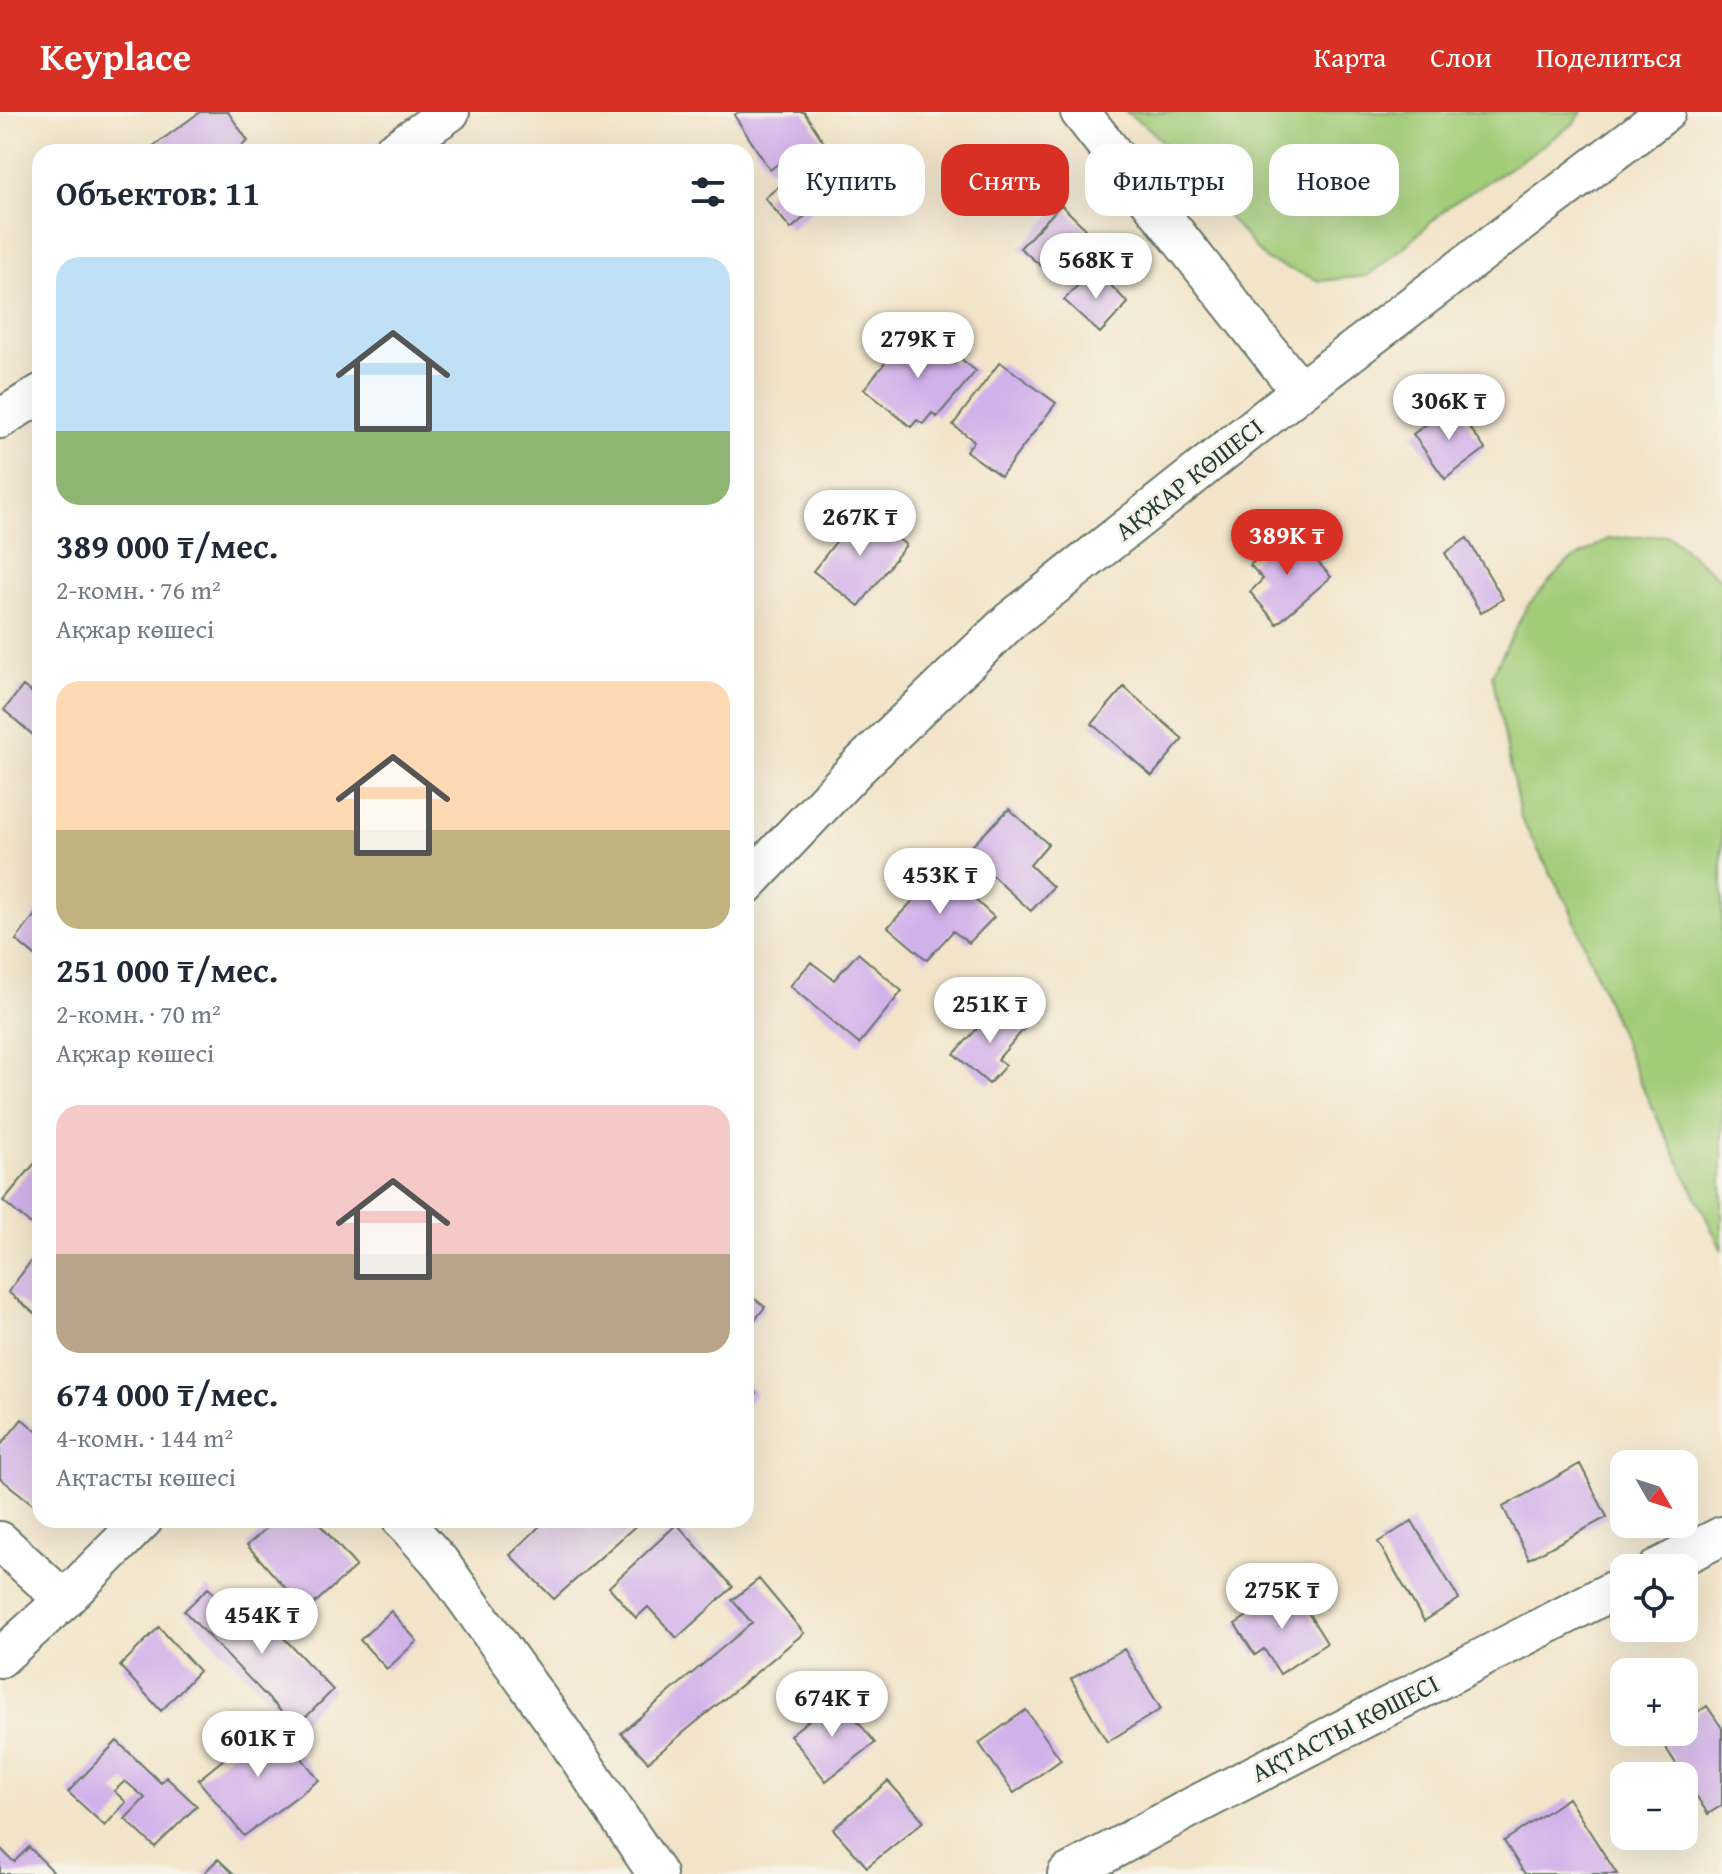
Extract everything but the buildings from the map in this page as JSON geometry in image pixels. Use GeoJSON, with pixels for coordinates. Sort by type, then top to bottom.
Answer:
{"type":"FeatureCollection","features":[{"type":"Feature","properties":{"kind":"street"},"geometry":{"type":"LineString","coordinates":[[404,144],[450,112]]}},
{"type":"Feature","properties":{"kind":"street"},"geometry":{"type":"LineString","coordinates":[[1080,112],[1300,391]]}},
{"type":"Feature","properties":{"kind":"street","name":"АҚЖАР КӨШЕСІ"},"geometry":{"type":"LineString","coordinates":[[754,877],[858,767],[1010,621],[1300,391],[1666,112]]}},
{"type":"Feature","properties":{"kind":"street"},"geometry":{"type":"LineString","coordinates":[[0,419],[32,399]]}},
{"type":"Feature","properties":{"kind":"street"},"geometry":{"type":"LineString","coordinates":[[0,1658],[64,1600],[135,1528]]}},
{"type":"Feature","properties":{"kind":"street"},"geometry":{"type":"LineString","coordinates":[[409,1528],[439,1561],[559,1728],[657,1874]]}},
{"type":"Feature","properties":{"kind":"street"},"geometry":{"type":"LineString","coordinates":[[1686,1554],[1722,1536]]}},
{"type":"Feature","properties":{"kind":"street"},"geometry":{"type":"LineString","coordinates":[[0,1541],[64,1600]]}},
{"type":"Feature","properties":{"kind":"street","name":"АҚТАСТЫ КӨШЕСІ"},"geometry":{"type":"LineString","coordinates":[[1067,1874],[1610,1592]]}},
{"type":"Feature","properties":{"kind":"green space"},"geometry":{"type":"Polygon","coordinates":[[[1126,112],[1582,112],[1573,124],[1449,206],[1367,276],[1320,281],[1266,260],[1227,216],[1253,216],[1253,144],[1163,144],[1151,130],[1126,112]]]}},
{"type":"Feature","properties":{"kind":"green space"},"geometry":{"type":"Polygon","coordinates":[[[1668,535],[1722,580],[1722,1250],[1641,1085],[1569,907],[1521,819],[1492,675],[1527,606],[1565,564],[1608,539],[1668,535]]]}}]}
